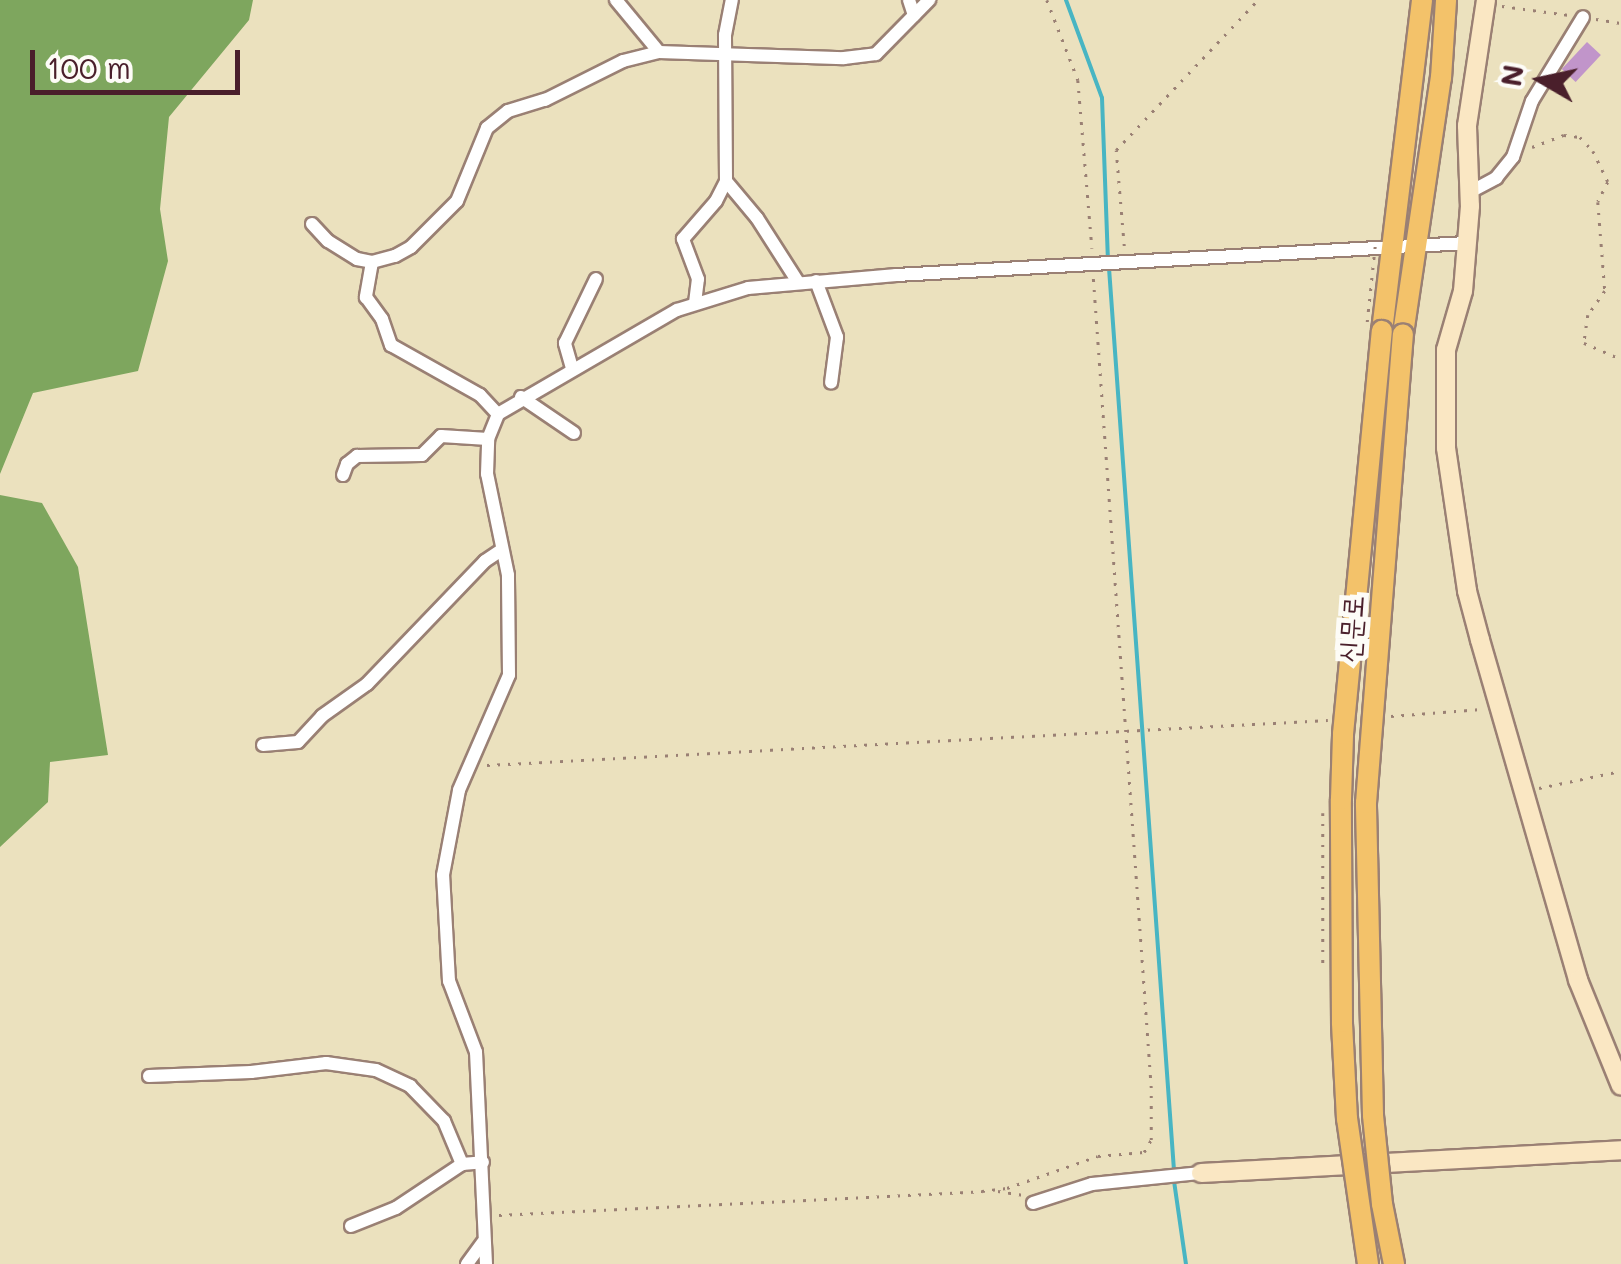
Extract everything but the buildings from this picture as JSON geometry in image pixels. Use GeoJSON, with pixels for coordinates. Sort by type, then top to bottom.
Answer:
{"type":"FeatureCollection","features":[{"type":"Feature","properties":{"kind":"main road","name":"신문로"},"geometry":{"type":"LineString","coordinates":[[1394,1264],[1373,1115],[1366,804],[1393,332],[1394,244],[1422,0]]}},
{"type":"Feature","properties":{"kind":"main road","name":"신문로"},"geometry":{"type":"LineString","coordinates":[[1368,1264],[1345,1080],[1343,734],[1393,332],[1417,244],[1440,78],[1446,0]]}},
{"type":"Feature","properties":{"kind":"street"},"geometry":{"type":"LineString","coordinates":[[616,0],[660,52]]}},
{"type":"Feature","properties":{"kind":"street"},"geometry":{"type":"LineString","coordinates":[[695,303],[698,279],[683,239],[716,200],[726,180],[725,53],[732,0]]}},
{"type":"Feature","properties":{"kind":"street"},"geometry":{"type":"LineString","coordinates":[[909,0],[914,15]]}},
{"type":"Feature","properties":{"kind":"street"},"geometry":{"type":"LineString","coordinates":[[312,224],[342,251],[372,262],[411,247],[458,201],[494,119],[623,61],[660,52],[863,57],[885,47],[928,0]]}},
{"type":"Feature","properties":{"kind":"street"},"geometry":{"type":"LineString","coordinates":[[1494,3],[1467,126],[1470,192],[1463,291],[1446,350],[1446,448],[1467,591],[1578,980],[1621,1086]]}},
{"type":"Feature","properties":{"kind":"street"},"geometry":{"type":"LineString","coordinates":[[1470,192],[1496,178],[1513,157],[1532,101],[1583,17]]}},
{"type":"Feature","properties":{"kind":"street"},"geometry":{"type":"LineString","coordinates":[[726,180],[758,218],[798,282]]}},
{"type":"Feature","properties":{"kind":"street"},"geometry":{"type":"LineString","coordinates":[[486,1264],[476,1052],[448,981],[445,858],[453,812],[509,675],[512,622],[508,576],[486,474],[488,439],[498,414],[572,368],[695,303],[748,288],[1394,244],[1466,244]]}},
{"type":"Feature","properties":{"kind":"street"},"geometry":{"type":"LineString","coordinates":[[372,262],[366,297],[382,319],[391,345],[480,395],[498,414]]}},
{"type":"Feature","properties":{"kind":"street"},"geometry":{"type":"LineString","coordinates":[[572,368],[565,342],[596,279]]}},
{"type":"Feature","properties":{"kind":"street"},"geometry":{"type":"LineString","coordinates":[[816,281],[838,338],[830,383]]}},
{"type":"Feature","properties":{"kind":"street"},"geometry":{"type":"LineString","coordinates":[[521,397],[574,433]]}},
{"type":"Feature","properties":{"kind":"street"},"geometry":{"type":"LineString","coordinates":[[343,476],[347,464],[357,456],[422,455],[441,436],[488,439]]}},
{"type":"Feature","properties":{"kind":"street"},"geometry":{"type":"LineString","coordinates":[[263,745],[298,742],[322,716],[366,684],[485,561],[500,551]]}},
{"type":"Feature","properties":{"kind":"street"},"geometry":{"type":"LineString","coordinates":[[149,1076],[251,1072],[326,1062],[376,1070],[410,1086],[444,1120],[462,1164]]}},
{"type":"Feature","properties":{"kind":"street"},"geometry":{"type":"LineString","coordinates":[[1038,1201],[1092,1184],[1137,1178],[1621,1150]]}},
{"type":"Feature","properties":{"kind":"street"},"geometry":{"type":"LineString","coordinates":[[351,1226],[396,1208],[462,1164],[483,1162]]}},
{"type":"Feature","properties":{"kind":"street"},"geometry":{"type":"LineString","coordinates":[[468,1264],[483,1242]]}},
{"type":"Feature","properties":{"kind":"path"},"geometry":{"type":"LineString","coordinates":[[482,1216],[991,1190],[1098,1156],[1144,1152],[1151,1140],[1096,263],[1078,80],[1047,0]]}},
{"type":"Feature","properties":{"kind":"path"},"geometry":{"type":"LineString","coordinates":[[1121,262],[1116,150],[1258,0]]}},
{"type":"Feature","properties":{"kind":"path"},"geometry":{"type":"LineString","coordinates":[[1494,3],[1621,23]]}},
{"type":"Feature","properties":{"kind":"path"},"geometry":{"type":"LineString","coordinates":[[1513,157],[1564,134],[1580,137],[1593,151],[1608,182],[1598,202],[1607,275],[1606,290],[1588,315],[1584,343],[1621,358]]}},
{"type":"Feature","properties":{"kind":"path"},"geometry":{"type":"LineString","coordinates":[[470,766],[1164,730]]}},
{"type":"Feature","properties":{"kind":"path"},"geometry":{"type":"LineString","coordinates":[[1524,791],[1621,771]]}},
{"type":"Feature","properties":{"kind":"path"},"geometry":{"type":"LineString","coordinates":[[991,1190],[1038,1201]]}},
{"type":"Feature","properties":{"kind":"green space"},"geometry":{"type":"Polygon","coordinates":[[[0,0],[253,0],[249,20],[169,117],[160,209],[168,261],[138,371],[33,393],[0,474],[0,0]]]}},
{"type":"Feature","properties":{"kind":"green space"},"geometry":{"type":"Polygon","coordinates":[[[0,495],[42,503],[78,567],[108,755],[50,762],[48,802],[0,847],[0,495]]]}},
{"type":"Feature","properties":{"kind":"waterway"},"geometry":{"type":"LineString","coordinates":[[1066,0],[1102,98],[1108,259]]}},
{"type":"Feature","properties":{"kind":"waterway"},"geometry":{"type":"LineString","coordinates":[[1109,268],[1174,1171]]}},
{"type":"Feature","properties":{"kind":"waterway"},"geometry":{"type":"LineString","coordinates":[[1174,1181],[1186,1264]]}}]}
